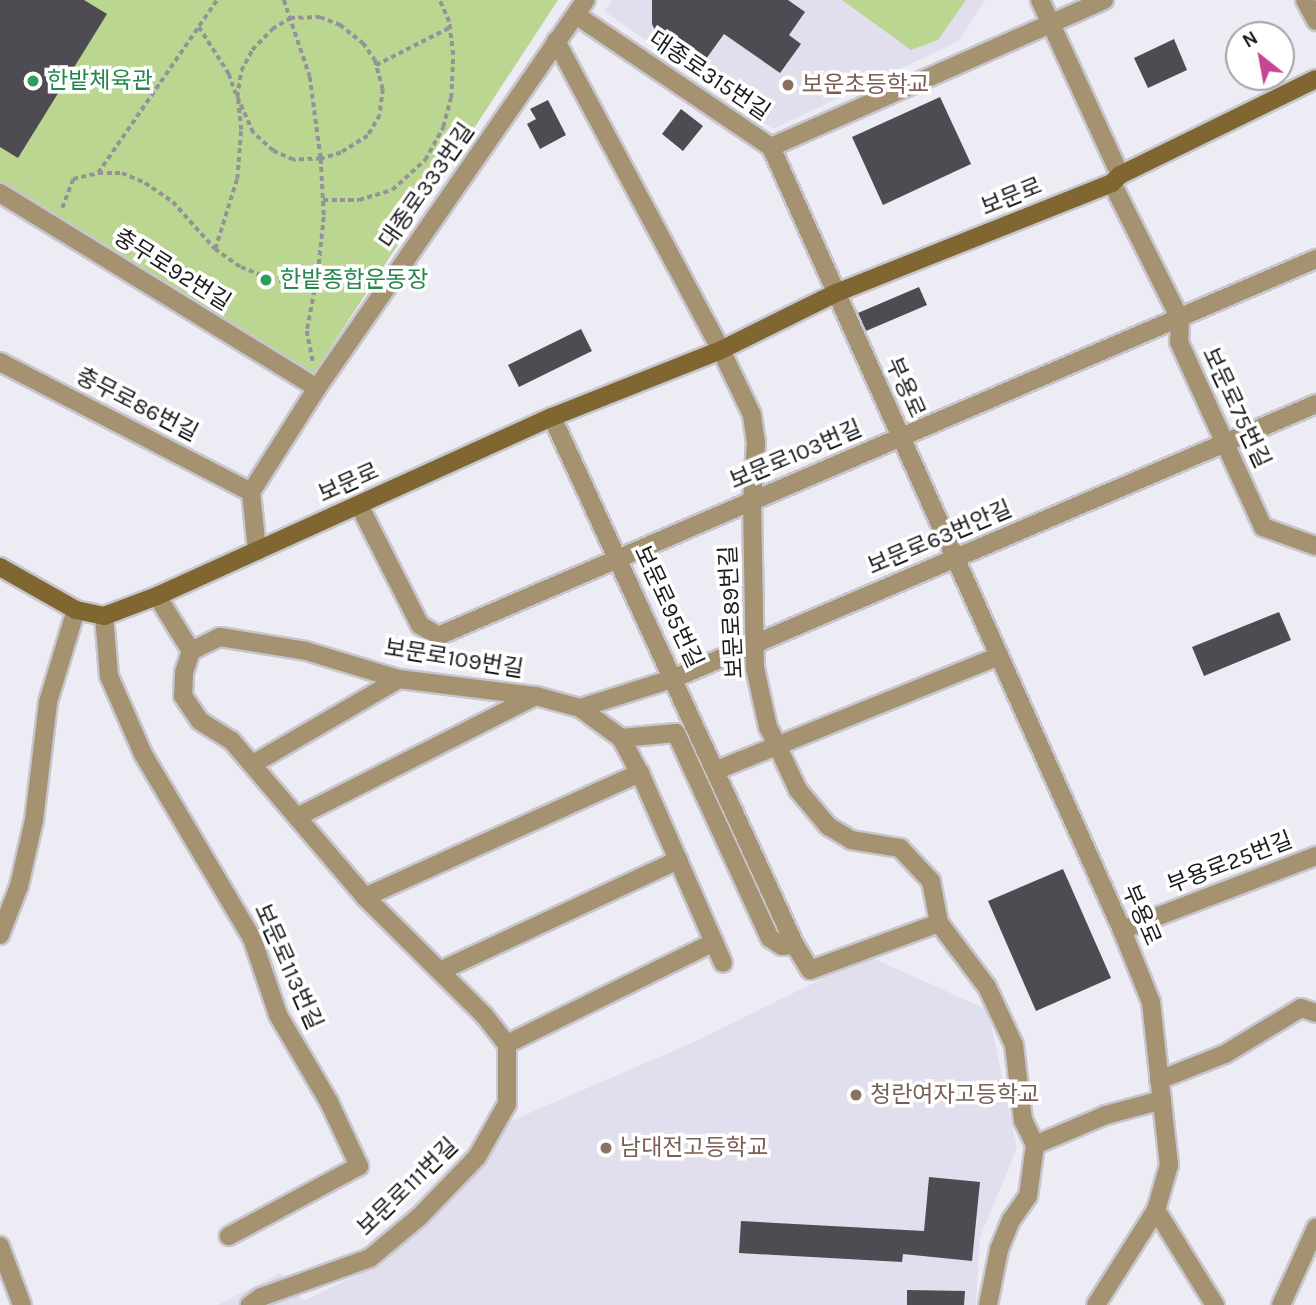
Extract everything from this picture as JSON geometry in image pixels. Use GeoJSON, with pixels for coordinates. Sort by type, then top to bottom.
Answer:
{"type":"FeatureCollection","features":[{"type":"Feature","properties":{"kind":"main road","name":"보문로"},"geometry":{"type":"LineString","coordinates":[[0,567],[76,610],[104,615],[157,596],[552,417],[721,350],[836,293],[1116,179],[1316,79]]}},
{"type":"Feature","properties":{"kind":"street"},"geometry":{"type":"LineString","coordinates":[[1040,0],[1051,24]]}},
{"type":"Feature","properties":{"kind":"street","name":"대종로315번길"},"geometry":{"type":"LineString","coordinates":[[581,7],[771,147],[1104,0]]}},
{"type":"Feature","properties":{"kind":"street"},"geometry":{"type":"LineString","coordinates":[[1305,0],[1316,21]]}},
{"type":"Feature","properties":{"kind":"street","name":"대종로333번길"},"geometry":{"type":"LineString","coordinates":[[251,492],[317,388],[581,7]]}},
{"type":"Feature","properties":{"kind":"street","name":"보문로75번길"},"geometry":{"type":"LineString","coordinates":[[1051,24],[1116,179],[1180,319],[1179,342],[1263,527],[1316,546]]}},
{"type":"Feature","properties":{"kind":"street"},"geometry":{"type":"LineString","coordinates":[[556,41],[721,350]]}},
{"type":"Feature","properties":{"kind":"street","name":"부용로"},"geometry":{"type":"LineString","coordinates":[[771,147],[1122,930],[1150,1002],[1169,1165],[1156,1210],[1096,1305]]}},
{"type":"Feature","properties":{"kind":"street","name":"충무로92번길"},"geometry":{"type":"LineString","coordinates":[[0,193],[317,388]]}},
{"type":"Feature","properties":{"kind":"street","name":"보문로103번길"},"geometry":{"type":"LineString","coordinates":[[359,505],[421,625],[438,636],[1316,259]]}},
{"type":"Feature","properties":{"kind":"street","name":"보문로89번길"},"geometry":{"type":"LineString","coordinates":[[721,350],[752,415],[756,442],[752,501],[755,668],[768,727],[798,790],[828,826],[851,840],[900,848],[931,881],[939,923],[987,987],[1014,1045],[1023,1120],[1035,1145],[1028,1196],[1011,1220],[999,1251],[988,1305]]}},
{"type":"Feature","properties":{"kind":"street","name":"충무로86번길"},"geometry":{"type":"LineString","coordinates":[[0,362],[251,492]]}},
{"type":"Feature","properties":{"kind":"street","name":"보문로63번안길"},"geometry":{"type":"LineString","coordinates":[[580,708],[675,678],[755,645],[1316,404]]}},
{"type":"Feature","properties":{"kind":"street","name":"보문로95번길"},"geometry":{"type":"LineString","coordinates":[[552,417],[675,678],[795,945],[810,970],[939,923]]}},
{"type":"Feature","properties":{"kind":"street"},"geometry":{"type":"LineString","coordinates":[[251,492],[257,551]]}},
{"type":"Feature","properties":{"kind":"street"},"geometry":{"type":"LineString","coordinates":[[157,596],[191,651],[184,673],[183,696],[200,721],[231,740],[365,897],[484,1015],[507,1044],[714,942]]}},
{"type":"Feature","properties":{"kind":"street"},"geometry":{"type":"LineString","coordinates":[[0,935],[19,886],[34,820],[48,702],[76,610]]}},
{"type":"Feature","properties":{"kind":"street","name":"보문로113번길"},"geometry":{"type":"LineString","coordinates":[[104,615],[109,676],[143,754],[252,938],[278,1014],[329,1102],[359,1166],[229,1236]]}},
{"type":"Feature","properties":{"kind":"street","name":"보문로109번길"},"geometry":{"type":"LineString","coordinates":[[191,651],[220,637],[306,651],[399,678],[536,696],[580,708],[621,738],[640,773],[723,962]]}},
{"type":"Feature","properties":{"kind":"street"},"geometry":{"type":"LineString","coordinates":[[717,770],[999,656]]}},
{"type":"Feature","properties":{"kind":"street"},"geometry":{"type":"LineString","coordinates":[[253,764],[399,678]]}},
{"type":"Feature","properties":{"kind":"street"},"geometry":{"type":"LineString","coordinates":[[297,817],[536,696]]}},
{"type":"Feature","properties":{"kind":"street"},"geometry":{"type":"LineString","coordinates":[[621,738],[676,733],[770,938],[782,946],[795,945]]}},
{"type":"Feature","properties":{"kind":"street"},"geometry":{"type":"LineString","coordinates":[[365,897],[640,773]]}},
{"type":"Feature","properties":{"kind":"street","name":"부용로25번길"},"geometry":{"type":"LineString","coordinates":[[1122,930],[1316,856]]}},
{"type":"Feature","properties":{"kind":"street"},"geometry":{"type":"LineString","coordinates":[[440,971],[678,860]]}},
{"type":"Feature","properties":{"kind":"street"},"geometry":{"type":"LineString","coordinates":[[1159,1080],[1225,1054],[1301,1008],[1316,1013]]}},
{"type":"Feature","properties":{"kind":"street","name":"보문로111번길"},"geometry":{"type":"LineString","coordinates":[[250,1305],[261,1297],[370,1258],[419,1217],[477,1157],[507,1104],[507,1044]]}},
{"type":"Feature","properties":{"kind":"street"},"geometry":{"type":"LineString","coordinates":[[1035,1145],[1106,1115],[1162,1100]]}},
{"type":"Feature","properties":{"kind":"street"},"geometry":{"type":"LineString","coordinates":[[1156,1210],[1215,1305]]}},
{"type":"Feature","properties":{"kind":"street"},"geometry":{"type":"LineString","coordinates":[[1281,1305],[1316,1228]]}},
{"type":"Feature","properties":{"kind":"street"},"geometry":{"type":"LineString","coordinates":[[0,1246],[22,1305]]}},
{"type":"Feature","properties":{"kind":"path"},"geometry":{"type":"LineString","coordinates":[[99,173],[218,0]]}},
{"type":"Feature","properties":{"kind":"path"},"geometry":{"type":"LineString","coordinates":[[284,0],[310,77],[321,159],[323,200],[316,288],[307,331],[317,388]]}},
{"type":"Feature","properties":{"kind":"path"},"geometry":{"type":"LineString","coordinates":[[323,200],[359,200],[393,190],[425,160],[443,127],[451,98],[453,55],[450,28],[439,0]]}},
{"type":"Feature","properties":{"kind":"path"},"geometry":{"type":"LineString","coordinates":[[199,27],[229,74],[237,97],[253,133],[273,151],[293,160],[321,159],[341,153],[368,136],[380,114],[383,89],[376,65],[362,43],[340,25],[320,17],[290,18],[272,29],[252,50],[241,71],[237,97],[241,130],[237,179],[215,249]]}},
{"type":"Feature","properties":{"kind":"path"},"geometry":{"type":"LineString","coordinates":[[376,65],[450,28]]}},
{"type":"Feature","properties":{"kind":"path"},"geometry":{"type":"LineString","coordinates":[[54,227],[73,178],[99,173],[122,173],[145,183],[173,202],[215,249],[241,267],[271,279],[316,288]]}},
{"type":"Feature","properties":{"kind":"shaded area","name":"보운초등학교"},"geometry":{"type":"Polygon","coordinates":[[[612,0],[985,0],[959,41],[773,129],[604,11],[612,0]]]}},
{"type":"Feature","properties":{"kind":"shaded area"},"geometry":{"type":"Polygon","coordinates":[[[868,956],[988,1010],[1017,1148],[980,1237],[976,1305],[218,1305],[280,1273],[304,1301],[379,1264],[471,1175],[511,1121],[692,1043],[868,956]]]}},
{"type":"Feature","properties":{"kind":"green space","name":"한밭종합운동장"},"geometry":{"type":"Polygon","coordinates":[[[0,0],[558,0],[312,376],[0,183],[0,0]]]}},
{"type":"Feature","properties":{"kind":"green space"},"geometry":{"type":"Polygon","coordinates":[[[842,0],[966,0],[938,40],[911,50],[842,0]]]}},
{"type":"Feature","properties":{"kind":"building","name":"한밭체육관"},"geometry":{"type":"Polygon","coordinates":[[[0,0],[84,0],[107,14],[18,158],[0,147],[0,0]]]}},
{"type":"Feature","properties":{"kind":"building"},"geometry":{"type":"Polygon","coordinates":[[[652,0],[788,0],[805,12],[789,35],[801,44],[780,73],[724,34],[706,59],[681,63],[665,53],[652,24],[652,0]]]}},
{"type":"Feature","properties":{"kind":"building"},"geometry":{"type":"Polygon","coordinates":[[[1174,39],[1187,70],[1148,88],[1134,58],[1174,39]]]}},
{"type":"Feature","properties":{"kind":"building"},"geometry":{"type":"Polygon","coordinates":[[[940,97],[971,164],[883,205],[852,137],[940,97]]]}},
{"type":"Feature","properties":{"kind":"building"},"geometry":{"type":"Polygon","coordinates":[[[548,100],[566,135],[540,149],[527,124],[536,119],[530,109],[548,100]]]}},
{"type":"Feature","properties":{"kind":"building"},"geometry":{"type":"Polygon","coordinates":[[[681,109],[703,126],[683,151],[662,134],[681,109]]]}},
{"type":"Feature","properties":{"kind":"building"},"geometry":{"type":"Polygon","coordinates":[[[919,287],[927,305],[866,331],[858,313],[919,287]]]}},
{"type":"Feature","properties":{"kind":"building"},"geometry":{"type":"Polygon","coordinates":[[[581,329],[592,351],[519,387],[508,365],[581,329]]]}},
{"type":"Feature","properties":{"kind":"building"},"geometry":{"type":"Polygon","coordinates":[[[1279,612],[1291,640],[1204,676],[1192,647],[1279,612]]]}},
{"type":"Feature","properties":{"kind":"building"},"geometry":{"type":"Polygon","coordinates":[[[1063,869],[1111,978],[1036,1011],[988,901],[1063,869]]]}},
{"type":"Feature","properties":{"kind":"building"},"geometry":{"type":"Polygon","coordinates":[[[929,1177],[980,1182],[972,1261],[903,1254],[902,1262],[739,1253],[741,1221],[924,1231],[929,1177]]]}},
{"type":"Feature","properties":{"kind":"building"},"geometry":{"type":"Polygon","coordinates":[[[907,1290],[965,1291],[964,1305],[907,1305],[907,1290]]]}},
{"type":"Feature","properties":{"kind":"place","name":"한밭체육관"},"geometry":{"type":"Point","coordinates":[33,81]}},
{"type":"Feature","properties":{"kind":"place","name":"보운초등학교"},"geometry":{"type":"Point","coordinates":[788,85]}},
{"type":"Feature","properties":{"kind":"place","name":"한밭종합운동장"},"geometry":{"type":"Point","coordinates":[266,280]}},
{"type":"Feature","properties":{"kind":"place","name":"청란여자고등학교"},"geometry":{"type":"Point","coordinates":[856,1095]}},
{"type":"Feature","properties":{"kind":"place","name":"남대전고등학교"},"geometry":{"type":"Point","coordinates":[606,1148]}}]}
